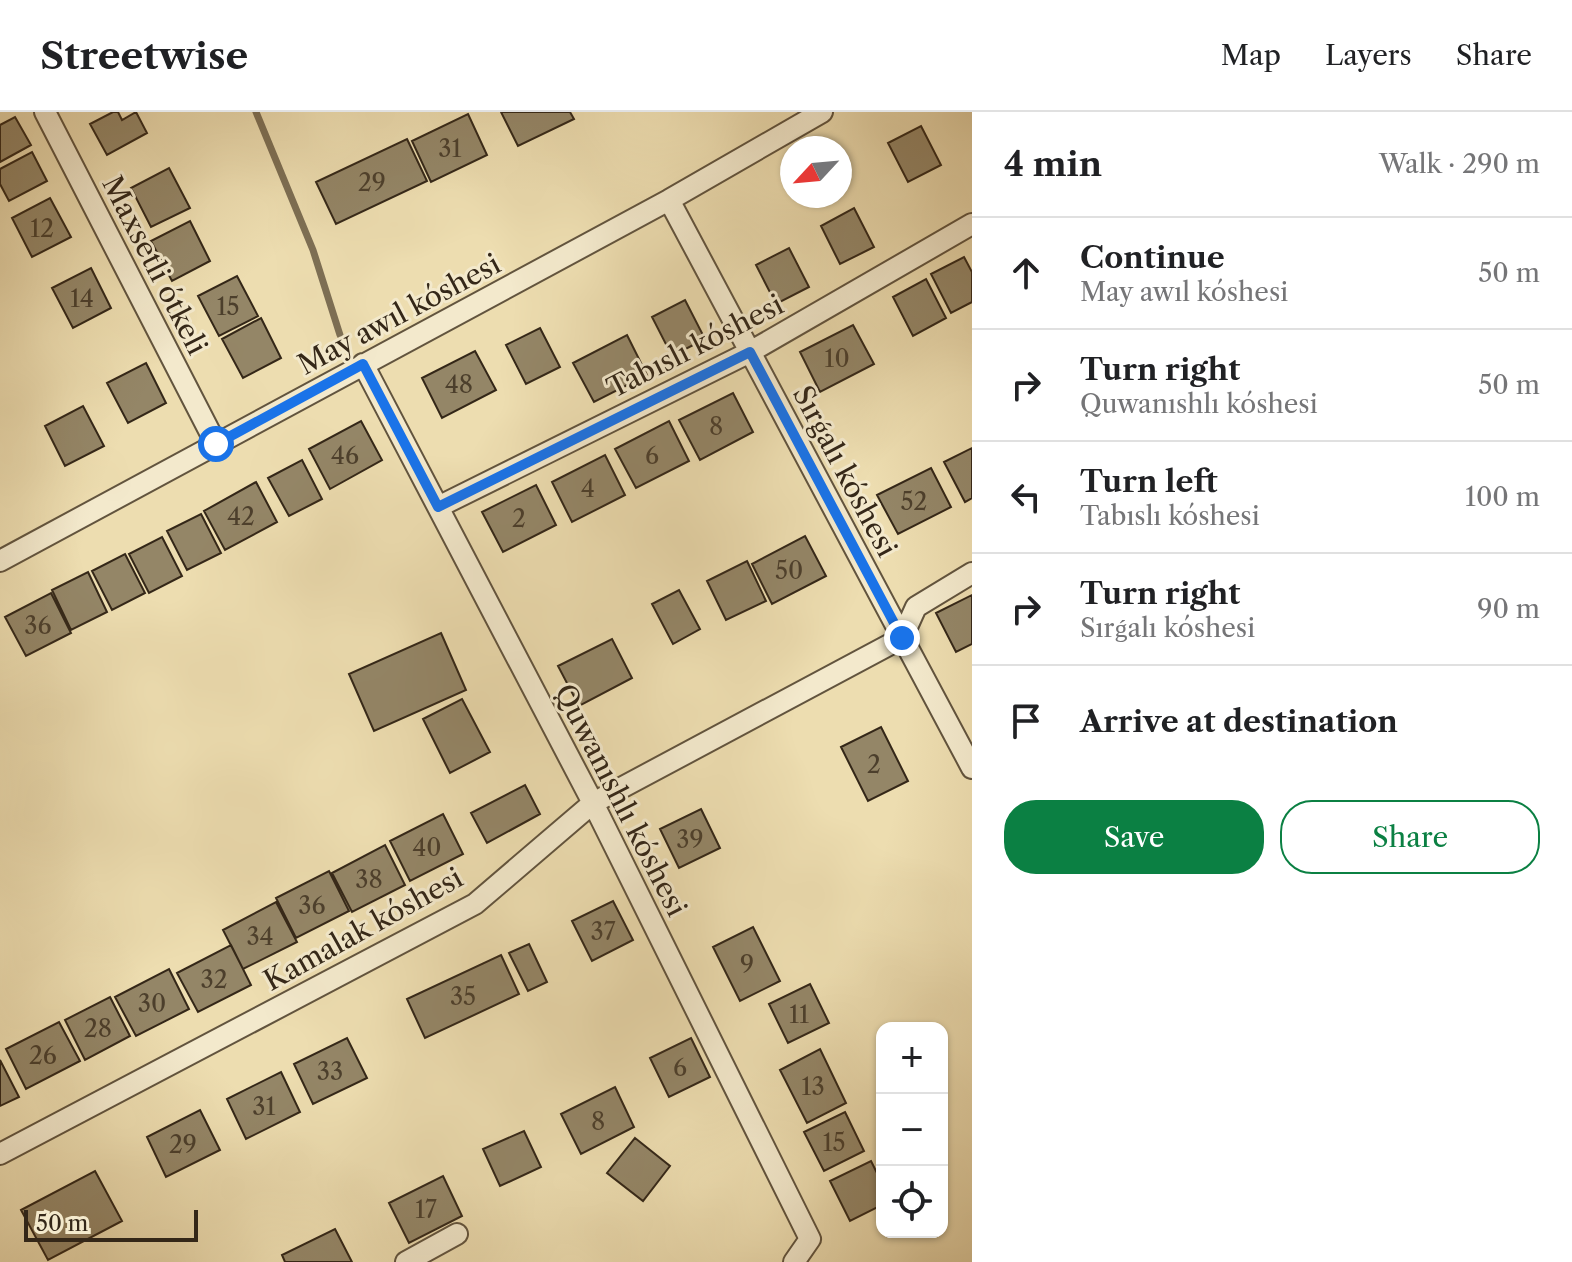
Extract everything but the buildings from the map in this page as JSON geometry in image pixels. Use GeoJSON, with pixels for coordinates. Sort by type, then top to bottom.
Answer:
{"type":"FeatureCollection","features":[{"type":"Feature","properties":{"kind":"street","name":"Maxsetli ótkeli"},"geometry":{"type":"LineString","coordinates":[[45,112],[216,444]]}},
{"type":"Feature","properties":{"kind":"street","name":"May awıl kóshesi"},"geometry":{"type":"LineString","coordinates":[[0,561],[669,200],[822,112]]}},
{"type":"Feature","properties":{"kind":"street","name":"Sırǵalı kóshesi"},"geometry":{"type":"LineString","coordinates":[[669,200],[972,768]]}},
{"type":"Feature","properties":{"kind":"street","name":"Tabıslı kóshesi"},"geometry":{"type":"LineString","coordinates":[[438,507],[750,352],[972,224]]}},
{"type":"Feature","properties":{"kind":"street","name":"Quwanıshlı kóshesi"},"geometry":{"type":"LineString","coordinates":[[363,364],[593,803],[810,1239],[794,1262]]}},
{"type":"Feature","properties":{"kind":"street"},"geometry":{"type":"LineString","coordinates":[[902,638],[916,607],[972,573]]}},
{"type":"Feature","properties":{"kind":"street","name":"Kamalak kóshesi"},"geometry":{"type":"LineString","coordinates":[[0,1154],[475,904],[593,803],[902,638]]}},
{"type":"Feature","properties":{"kind":"street"},"geometry":{"type":"LineString","coordinates":[[406,1262],[457,1234]]}},
{"type":"Feature","properties":{"kind":"waterway"},"geometry":{"type":"LineString","coordinates":[[256,112],[313,250],[340,335]]}},
{"type":"Feature","properties":{"kind":"route"},"geometry":{"type":"LineString","coordinates":[[216,444],[363,364],[438,507],[750,352],[902,638]]}}]}
